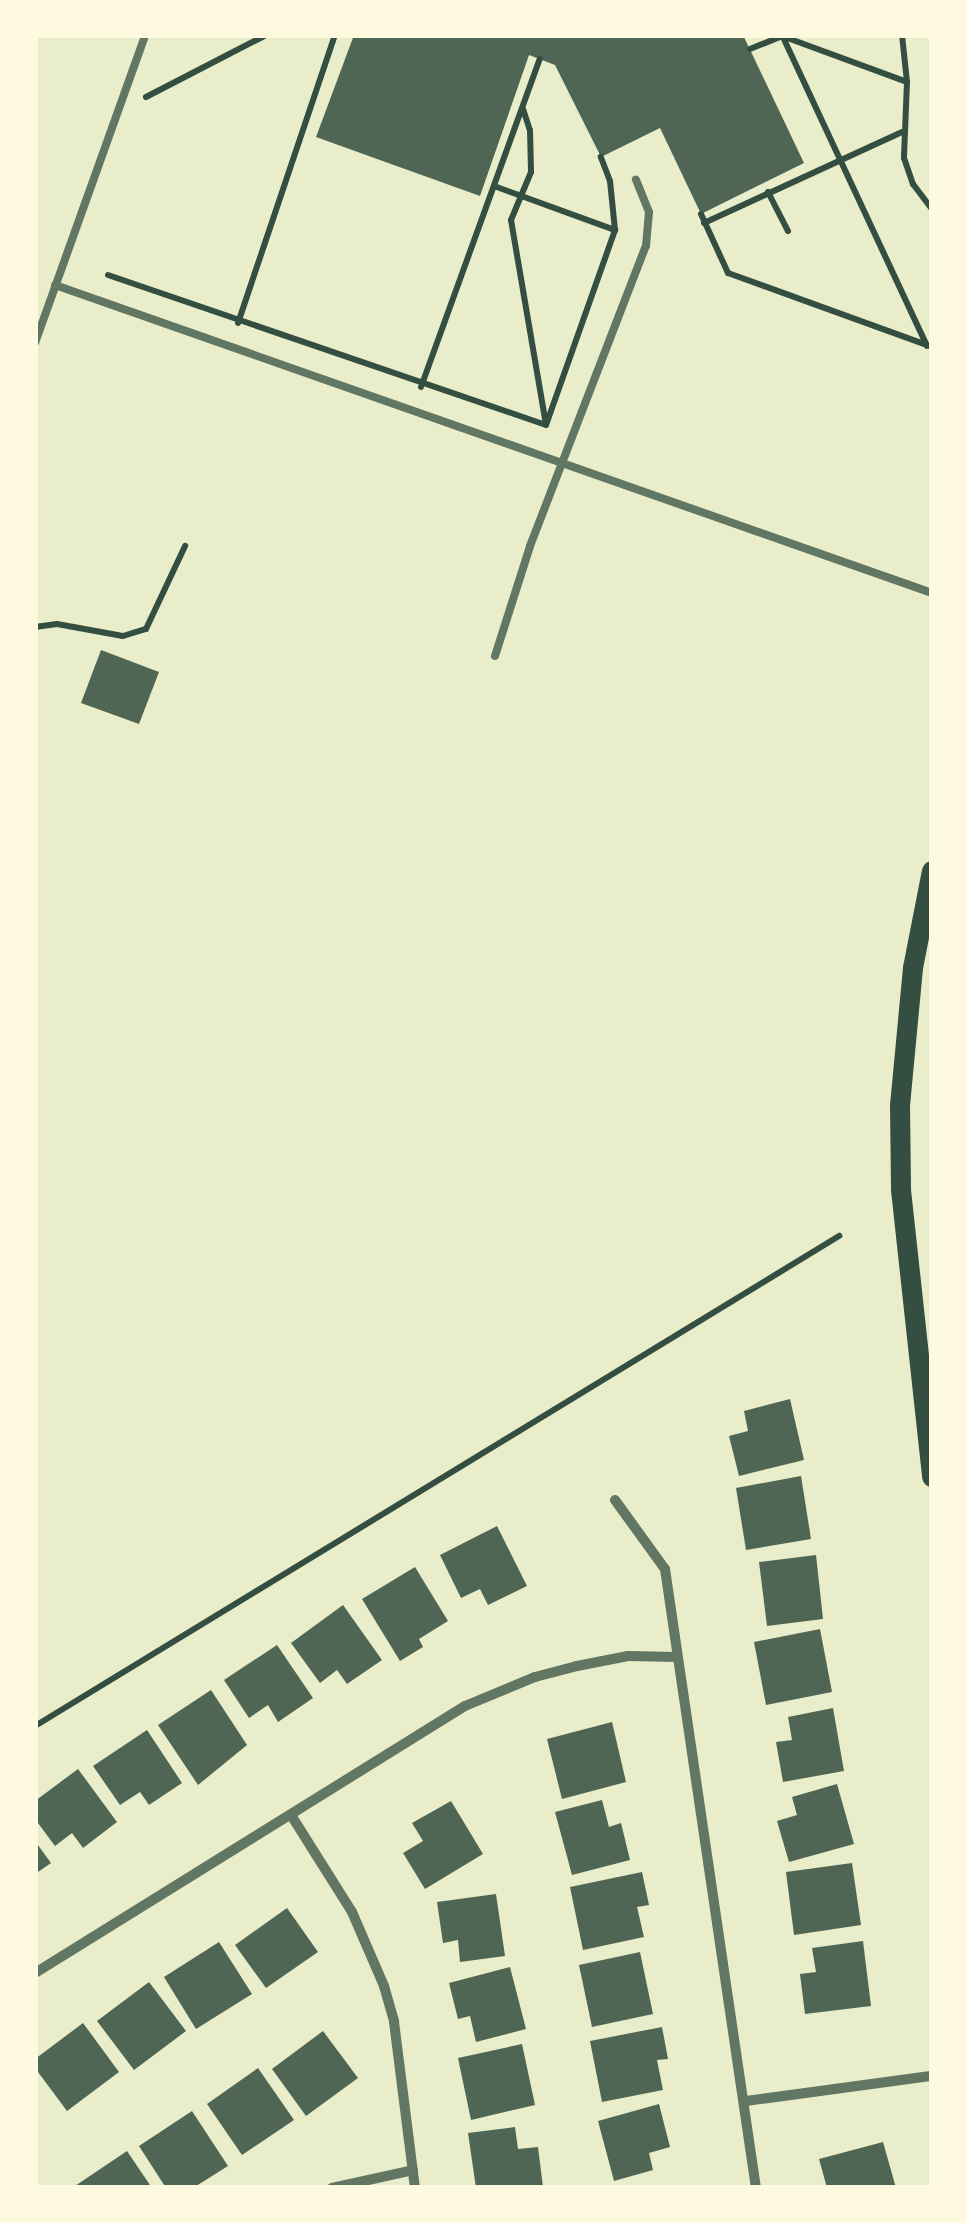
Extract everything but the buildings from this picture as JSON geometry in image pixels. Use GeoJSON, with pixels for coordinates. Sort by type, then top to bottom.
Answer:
{"type":"FeatureCollection","features":[{"type":"Feature","properties":{"kind":"main road"},"geometry":{"type":"LineString","coordinates":[[932,871],[923,970],[900,1105],[900,1190],[932,1477]]}},
{"type":"Feature","properties":{"kind":"street"},"geometry":{"type":"LineString","coordinates":[[615,1500],[665,1569],[756,2188]]}},
{"type":"Feature","properties":{"kind":"street"},"geometry":{"type":"LineString","coordinates":[[35,1974],[465,1706],[534,1677],[619,1658],[677,1657]]}},
{"type":"Feature","properties":{"kind":"street"},"geometry":{"type":"LineString","coordinates":[[290,1814],[352,1912],[384,1986],[394,2022],[416,2188]]}},
{"type":"Feature","properties":{"kind":"street"},"geometry":{"type":"LineString","coordinates":[[746,2101],[932,2076]]}},
{"type":"Feature","properties":{"kind":"street"},"geometry":{"type":"LineString","coordinates":[[332,2188],[413,2170]]}},
{"type":"Feature","properties":{"kind":"lane"},"geometry":{"type":"LineString","coordinates":[[35,343],[145,35]]}},
{"type":"Feature","properties":{"kind":"lane"},"geometry":{"type":"LineString","coordinates":[[495,656],[530,546],[646,246],[649,212],[636,179]]}},
{"type":"Feature","properties":{"kind":"lane"},"geometry":{"type":"LineString","coordinates":[[55,285],[932,593]]}},
{"type":"Feature","properties":{"kind":"path"},"geometry":{"type":"LineString","coordinates":[[118,111],[266,35]]}},
{"type":"Feature","properties":{"kind":"path"},"geometry":{"type":"LineString","coordinates":[[231,347],[335,35]]}},
{"type":"Feature","properties":{"kind":"path"},"geometry":{"type":"LineString","coordinates":[[750,49],[782,35],[907,82]]}},
{"type":"Feature","properties":{"kind":"path"},"geometry":{"type":"LineString","coordinates":[[782,35],[929,346]]}},
{"type":"Feature","properties":{"kind":"path"},"geometry":{"type":"LineString","coordinates":[[902,35],[907,82],[902,132],[904,158],[913,184],[932,208]]}},
{"type":"Feature","properties":{"kind":"path"},"geometry":{"type":"LineString","coordinates":[[412,411],[540,59]]}},
{"type":"Feature","properties":{"kind":"path"},"geometry":{"type":"LineString","coordinates":[[522,108],[530,130],[530,172],[511,220],[546,424]]}},
{"type":"Feature","properties":{"kind":"path"},"geometry":{"type":"LineString","coordinates":[[902,132],[703,218],[728,273],[929,346]]}},
{"type":"Feature","properties":{"kind":"path"},"geometry":{"type":"LineString","coordinates":[[546,424],[615,230],[616,212],[600,157]]}},
{"type":"Feature","properties":{"kind":"path"},"geometry":{"type":"LineString","coordinates":[[494,186],[615,230]]}},
{"type":"Feature","properties":{"kind":"path"},"geometry":{"type":"LineString","coordinates":[[768,192],[788,231]]}},
{"type":"Feature","properties":{"kind":"path"},"geometry":{"type":"LineString","coordinates":[[64,260],[546,424]]}},
{"type":"Feature","properties":{"kind":"path"},"geometry":{"type":"LineString","coordinates":[[35,626],[56,624],[123,636],[146,629],[186,546]]}},
{"type":"Feature","properties":{"kind":"path"},"geometry":{"type":"LineString","coordinates":[[35,1726],[838,1236]]}}]}
